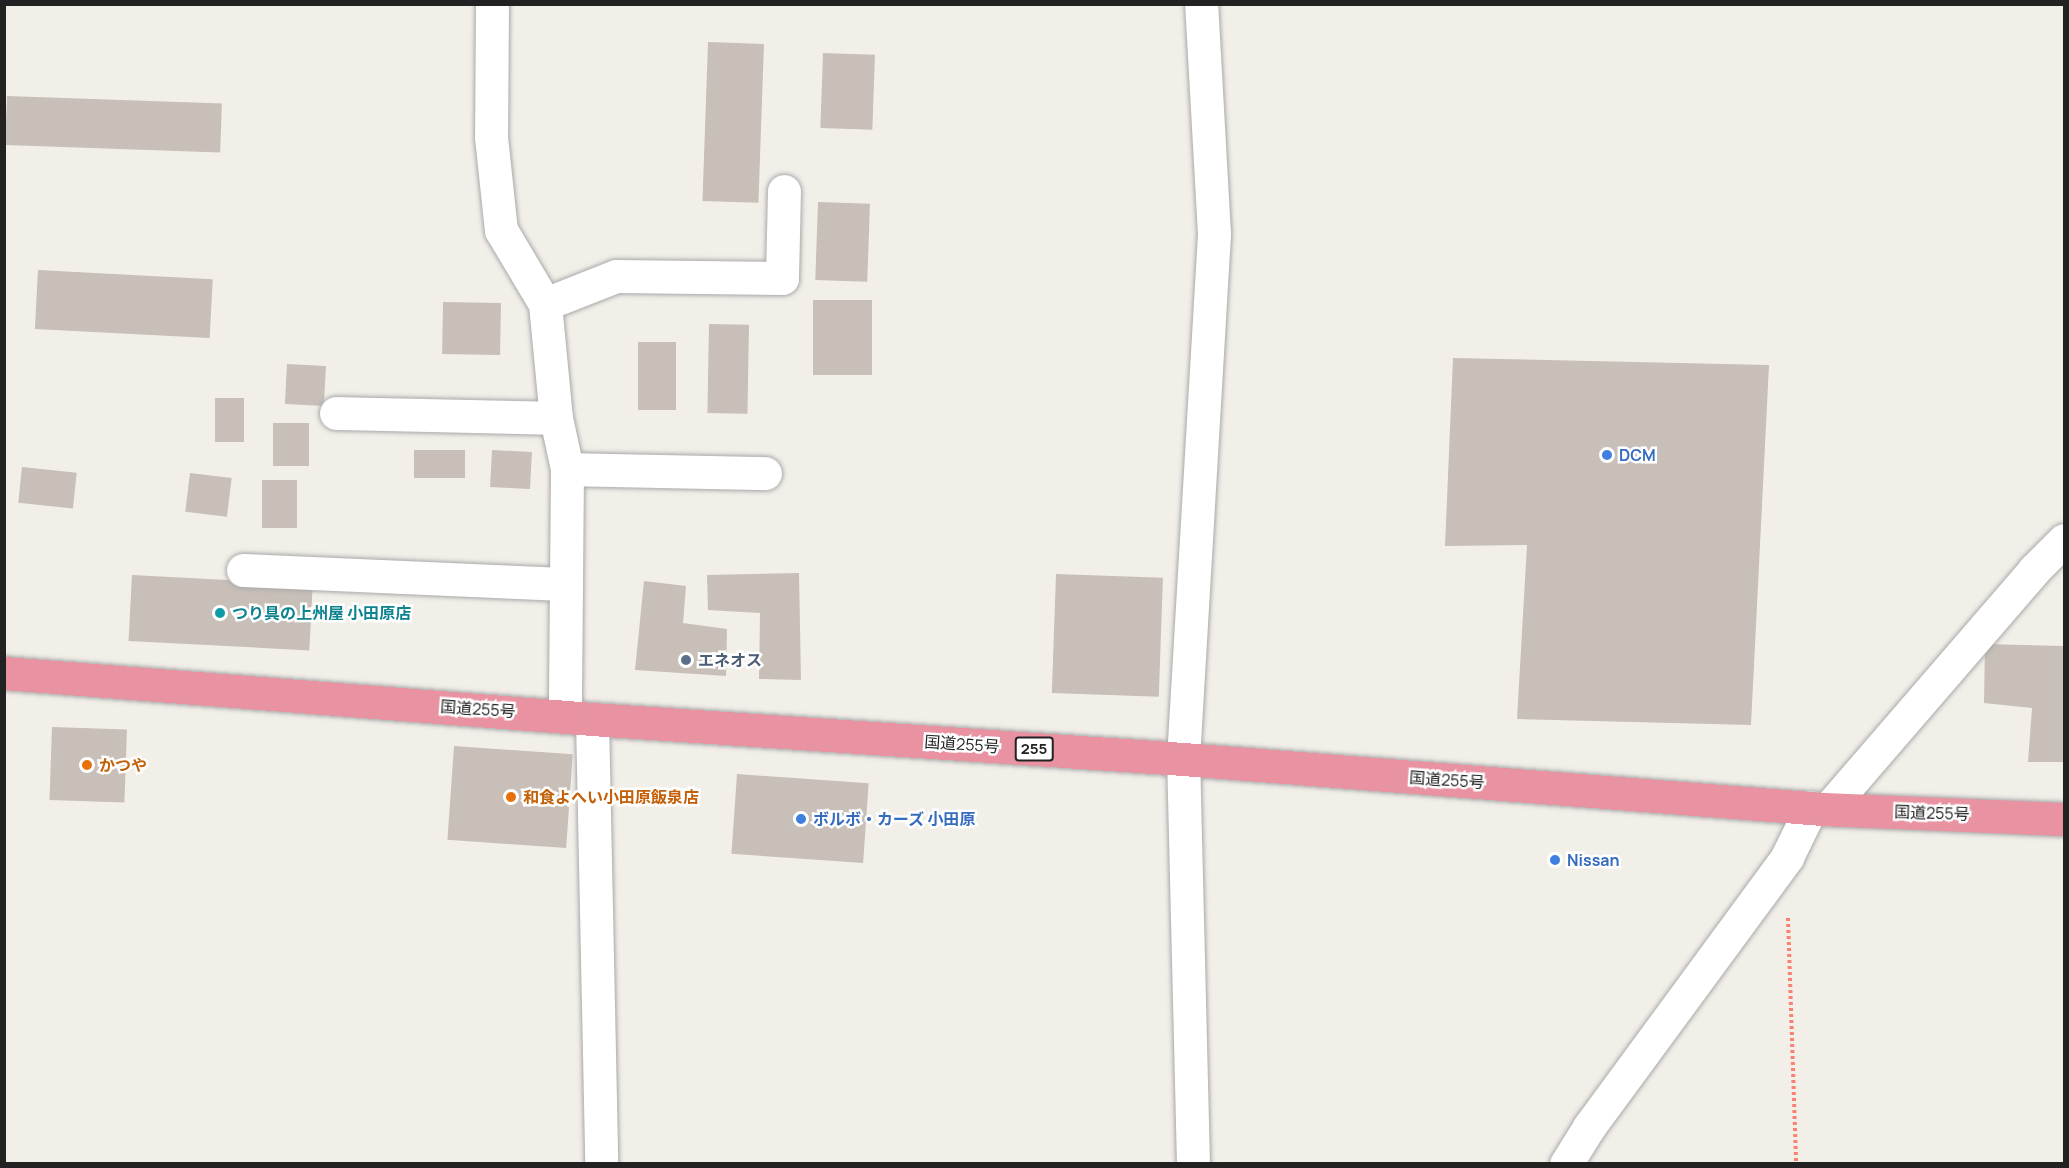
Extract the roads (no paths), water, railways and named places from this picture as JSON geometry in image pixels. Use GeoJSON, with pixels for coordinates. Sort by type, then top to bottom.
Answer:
{"type":"FeatureCollection","features":[{"type":"Feature","properties":{"kind":"highway","name":"国道255号"},"geometry":{"type":"LineString","coordinates":[[4,673],[579,718],[1183,759],[1820,808],[2064,819]]}},
{"type":"Feature","properties":{"kind":"street"},"geometry":{"type":"LineString","coordinates":[[492,4],[491,137],[501,230],[545,304],[556,418],[567,469],[564,584],[579,718],[601,1164]]}},
{"type":"Feature","properties":{"kind":"street"},"geometry":{"type":"LineString","coordinates":[[1193,1164],[1183,759],[1214,234],[1201,4]]}},
{"type":"Feature","properties":{"kind":"street"},"geometry":{"type":"LineString","coordinates":[[545,304],[616,276],[782,278],[784,191]]}},
{"type":"Feature","properties":{"kind":"street"},"geometry":{"type":"LineString","coordinates":[[336,413],[556,418]]}},
{"type":"Feature","properties":{"kind":"street"},"geometry":{"type":"LineString","coordinates":[[567,469],[765,473]]}},
{"type":"Feature","properties":{"kind":"street"},"geometry":{"type":"LineString","coordinates":[[1566,1164],[1588,1127],[1787,857],[1820,808],[2034,570],[2064,540]]}},
{"type":"Feature","properties":{"kind":"street"},"geometry":{"type":"LineString","coordinates":[[243,570],[564,584]]}},
{"type":"Feature","properties":{"kind":"place","name":"DCM"},"geometry":{"type":"Point","coordinates":[1607,455]}},
{"type":"Feature","properties":{"kind":"place","name":"つり具の上州屋 小田原店"},"geometry":{"type":"Point","coordinates":[220,613]}},
{"type":"Feature","properties":{"kind":"place","name":"エネオス"},"geometry":{"type":"Point","coordinates":[686,660]}},
{"type":"Feature","properties":{"kind":"place","name":"かつや"},"geometry":{"type":"Point","coordinates":[87,765]}},
{"type":"Feature","properties":{"kind":"place","name":"和食よへい小田原飯泉店"},"geometry":{"type":"Point","coordinates":[511,797]}},
{"type":"Feature","properties":{"kind":"place","name":"ボルボ・カーズ 小田原"},"geometry":{"type":"Point","coordinates":[801,819]}},
{"type":"Feature","properties":{"kind":"place","name":"Nissan"},"geometry":{"type":"Point","coordinates":[1555,860]}}]}
